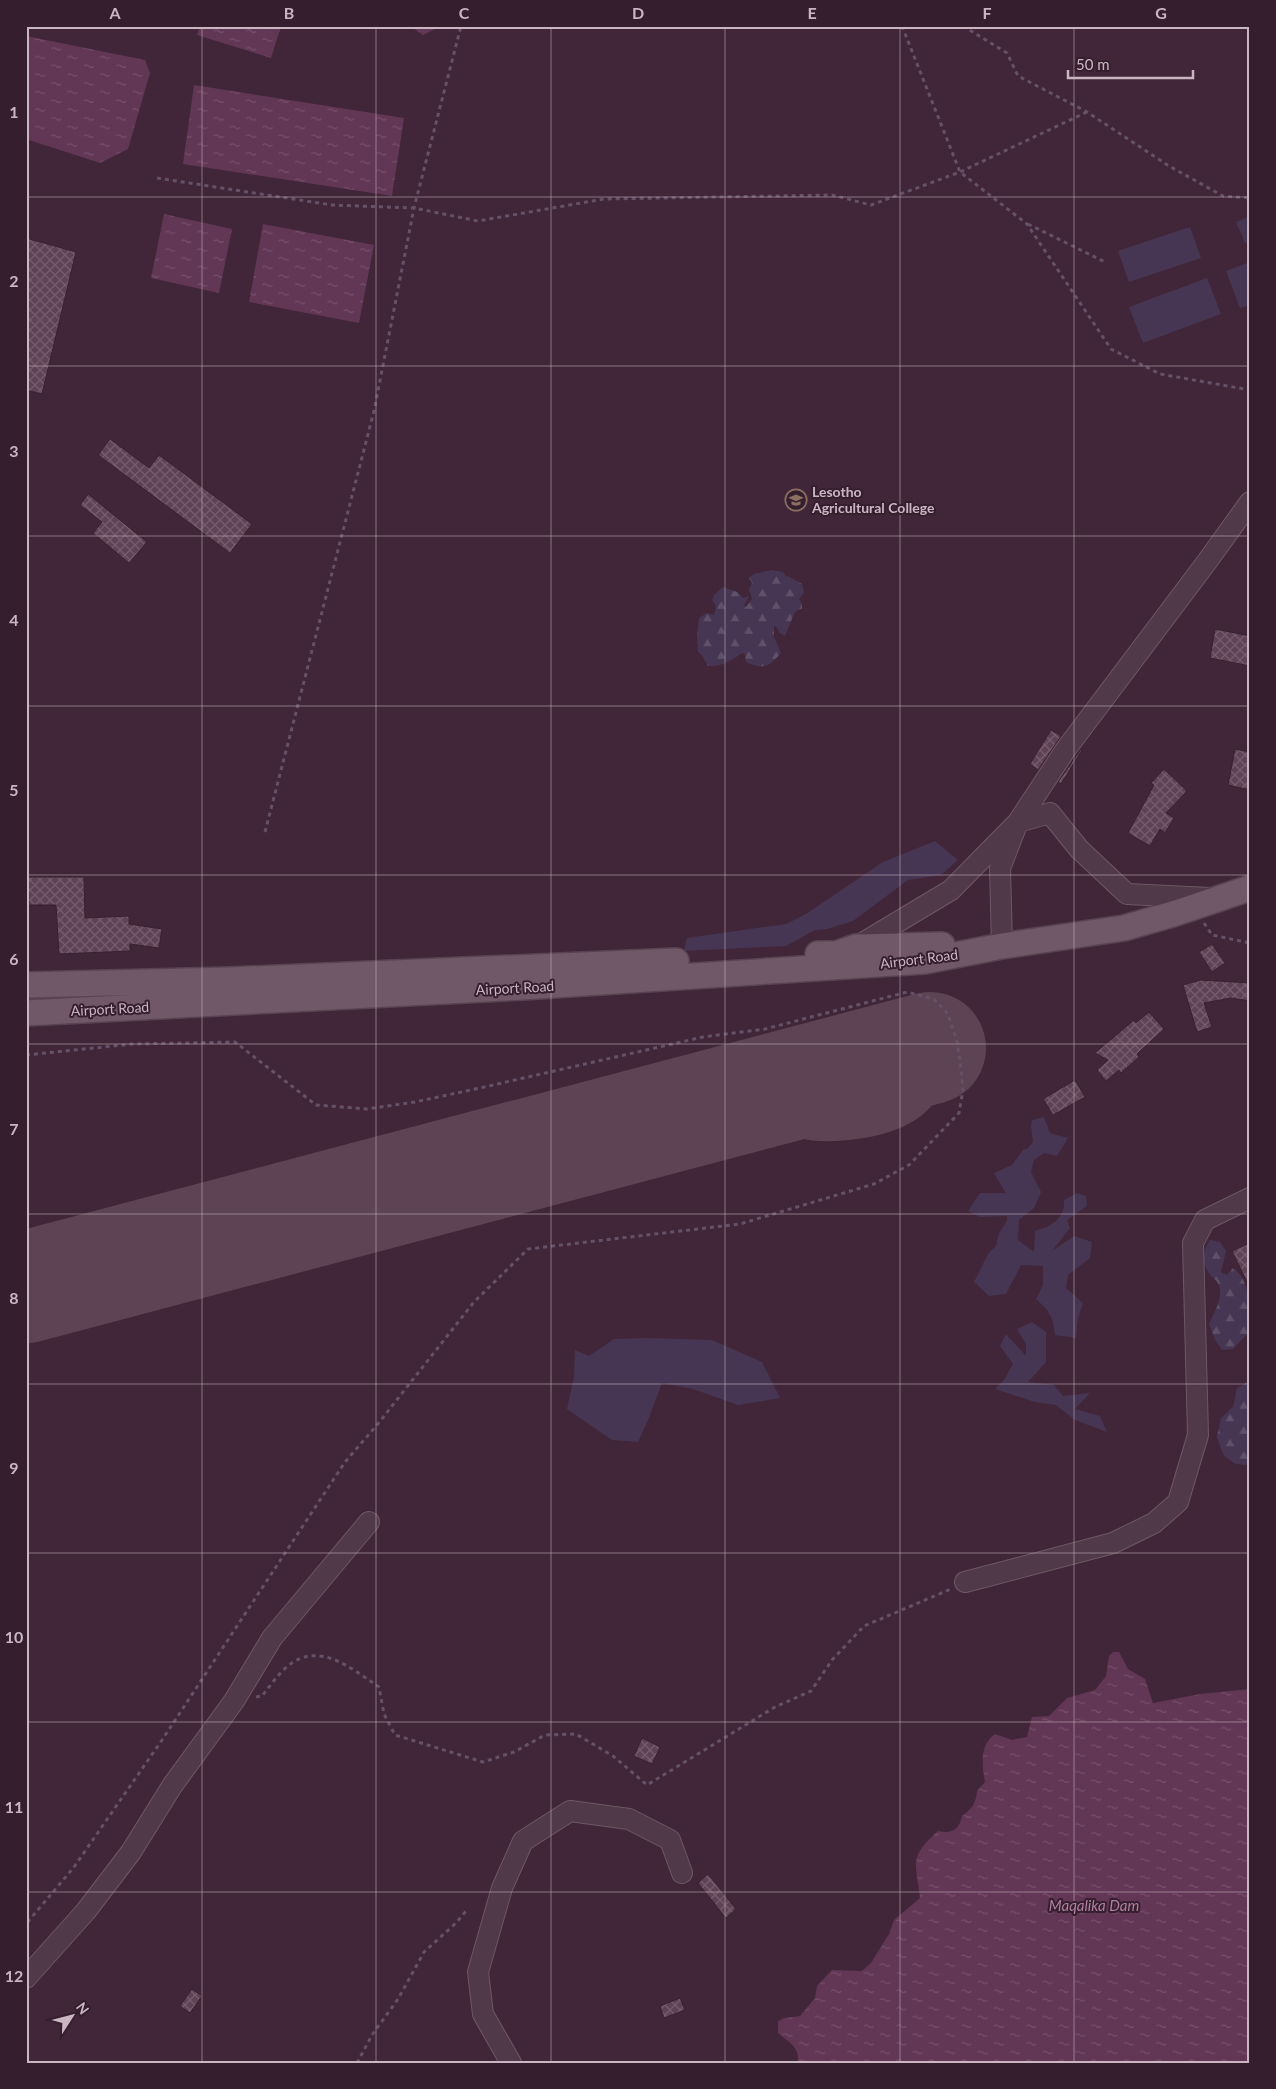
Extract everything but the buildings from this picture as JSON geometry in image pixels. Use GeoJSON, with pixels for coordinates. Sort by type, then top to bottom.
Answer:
{"type":"FeatureCollection","features":[{"type":"Feature","properties":{"kind":"main road","name":"Airport Road"},"geometry":{"type":"LineString","coordinates":[[26,1013],[523,987],[926,961],[1002,946],[1124,928],[1250,888]]}},
{"type":"Feature","properties":{"kind":"main road","name":"Airport Road"},"geometry":{"type":"LineString","coordinates":[[26,985],[238,979],[836,954],[856,947],[924,944],[1002,946]]}},
{"type":"Feature","properties":{"kind":"street"},"geometry":{"type":"LineString","coordinates":[[856,947],[950,890],[1018,822],[1066,749],[1250,502]]}},
{"type":"Feature","properties":{"kind":"street"},"geometry":{"type":"LineString","coordinates":[[1018,822],[1050,813],[1079,849],[1128,894],[1222,898]]}},
{"type":"Feature","properties":{"kind":"street"},"geometry":{"type":"LineString","coordinates":[[1002,946],[1000,868],[1018,822]]}},
{"type":"Feature","properties":{"kind":"street"},"geometry":{"type":"LineString","coordinates":[[965,1582],[1113,1543],[1154,1523],[1178,1502],[1198,1435],[1192,1243],[1205,1220],[1250,1198]]}},
{"type":"Feature","properties":{"kind":"street"},"geometry":{"type":"LineString","coordinates":[[26,1978],[86,1911],[130,1852],[172,1786],[234,1701],[272,1638],[369,1522]]}},
{"type":"Feature","properties":{"kind":"street"},"geometry":{"type":"LineString","coordinates":[[511,2063],[483,2014],[478,1972],[502,1888],[523,1841],[570,1811],[629,1819],[670,1840],[682,1873]]}},
{"type":"Feature","properties":{"kind":"path"},"geometry":{"type":"LineString","coordinates":[[265,832],[374,411],[414,208],[461,26]]}},
{"type":"Feature","properties":{"kind":"path"},"geometry":{"type":"LineString","coordinates":[[902,26],[960,172],[1027,224],[1105,262]]}},
{"type":"Feature","properties":{"kind":"path"},"geometry":{"type":"LineString","coordinates":[[963,26],[1007,53],[1018,76],[1087,112],[1169,166],[1223,196],[1250,198]]}},
{"type":"Feature","properties":{"kind":"path"},"geometry":{"type":"LineString","coordinates":[[157,178],[332,205],[414,208],[478,221],[604,199],[832,195],[871,205],[960,172],[1087,112]]}},
{"type":"Feature","properties":{"kind":"path"},"geometry":{"type":"LineString","coordinates":[[1027,224],[1111,349],[1160,374],[1250,390]]}},
{"type":"Feature","properties":{"kind":"path"},"geometry":{"type":"LineString","coordinates":[[1176,913],[1201,919],[1212,935],[1250,943]]}},
{"type":"Feature","properties":{"kind":"path"},"geometry":{"type":"LineString","coordinates":[[26,1055],[133,1044],[235,1042],[316,1105],[367,1109],[415,1102],[703,1037],[765,1029],[907,992],[934,999],[948,1014],[956,1042],[963,1090],[959,1113],[939,1135],[909,1165],[874,1184],[740,1224],[528,1249],[474,1302],[377,1425],[345,1462],[162,1740],[74,1867],[26,1924]]}},
{"type":"Feature","properties":{"kind":"path"},"geometry":{"type":"LineString","coordinates":[[234,1701],[262,1696],[288,1666],[307,1656],[332,1657],[379,1687],[384,1714],[395,1735],[483,1762],[514,1752],[545,1735],[576,1734],[613,1756],[647,1785],[774,1707],[811,1692],[832,1660],[864,1626],[933,1598],[965,1582]]}},
{"type":"Feature","properties":{"kind":"path"},"geometry":{"type":"LineString","coordinates":[[357,2063],[372,2035],[398,1999],[424,1952],[450,1929],[466,1911]]}},
{"type":"Feature","properties":{"kind":"green space"},"geometry":{"type":"Polygon","coordinates":[[[1250,216],[1250,241],[1245,243],[1236,222],[1250,216]]]}},
{"type":"Feature","properties":{"kind":"green space"},"geometry":{"type":"Polygon","coordinates":[[[1190,227],[1201,258],[1129,282],[1118,251],[1190,227]]]}},
{"type":"Feature","properties":{"kind":"green space"},"geometry":{"type":"Polygon","coordinates":[[[1250,262],[1250,305],[1240,308],[1226,271],[1250,262]]]}},
{"type":"Feature","properties":{"kind":"green space"},"geometry":{"type":"Polygon","coordinates":[[[1207,278],[1221,314],[1143,343],[1129,307],[1207,278]]]}},
{"type":"Feature","properties":{"kind":"green space"},"geometry":{"type":"Polygon","coordinates":[[[772,570],[783,572],[786,577],[788,576],[802,584],[804,592],[799,599],[802,609],[794,614],[785,636],[774,626],[774,637],[781,653],[765,666],[757,666],[746,662],[745,654],[742,653],[730,661],[708,666],[702,655],[698,652],[697,635],[699,618],[707,613],[714,615],[716,606],[712,600],[714,595],[723,587],[737,592],[743,598],[749,596],[744,605],[746,607],[752,599],[749,589],[752,583],[749,578],[754,574],[772,570]]]}},
{"type":"Feature","properties":{"kind":"green space"},"geometry":{"type":"Polygon","coordinates":[[[935,841],[958,860],[941,875],[908,880],[853,921],[827,929],[815,930],[786,946],[684,951],[687,938],[786,924],[806,914],[883,862],[935,841]]]}},
{"type":"Feature","properties":{"kind":"green space"},"geometry":{"type":"Polygon","coordinates":[[[1044,1117],[1050,1133],[1068,1138],[1057,1156],[1044,1153],[1034,1160],[1031,1172],[1041,1192],[1034,1208],[1019,1220],[1018,1240],[1034,1252],[1035,1231],[1047,1227],[1060,1217],[1064,1207],[1064,1200],[1077,1193],[1086,1196],[1087,1206],[1067,1220],[1070,1228],[1052,1251],[1074,1236],[1092,1242],[1090,1258],[1068,1275],[1066,1288],[1083,1303],[1078,1318],[1076,1338],[1055,1335],[1050,1315],[1045,1307],[1036,1299],[1043,1285],[1043,1266],[1021,1265],[1006,1294],[989,1296],[974,1282],[988,1254],[996,1246],[999,1233],[1007,1221],[1007,1216],[980,1217],[968,1211],[980,1193],[1006,1193],[994,1173],[1012,1165],[1023,1150],[1028,1148],[1033,1142],[1032,1120],[1044,1117]]]}},
{"type":"Feature","properties":{"kind":"green space"},"geometry":{"type":"Polygon","coordinates":[[[1210,1240],[1220,1242],[1226,1251],[1221,1272],[1227,1275],[1233,1268],[1244,1280],[1248,1296],[1250,1297],[1250,1331],[1233,1349],[1222,1350],[1215,1340],[1209,1324],[1217,1307],[1220,1294],[1218,1283],[1209,1273],[1204,1262],[1206,1247],[1210,1240]]]}},
{"type":"Feature","properties":{"kind":"green space"},"geometry":{"type":"Polygon","coordinates":[[[1032,1322],[1046,1332],[1046,1362],[1028,1382],[1054,1385],[1063,1396],[1090,1393],[1075,1409],[1100,1416],[1107,1432],[1075,1420],[1056,1405],[1035,1402],[995,1389],[1004,1380],[1013,1364],[1000,1346],[1006,1334],[1026,1356],[1026,1344],[1017,1329],[1032,1322]]]}},
{"type":"Feature","properties":{"kind":"green space"},"geometry":{"type":"Polygon","coordinates":[[[614,1339],[712,1340],[762,1362],[780,1398],[738,1405],[693,1389],[662,1383],[638,1442],[612,1440],[567,1409],[574,1377],[575,1350],[589,1356],[614,1339]]]}},
{"type":"Feature","properties":{"kind":"green space"},"geometry":{"type":"Polygon","coordinates":[[[1250,1381],[1250,1459],[1247,1465],[1236,1464],[1224,1456],[1217,1437],[1221,1418],[1233,1407],[1237,1388],[1250,1381]]]}},
{"type":"Feature","properties":{"kind":"water"},"geometry":{"type":"Polygon","coordinates":[[[200,26],[281,26],[271,58],[197,35],[200,26]]]}},
{"type":"Feature","properties":{"kind":"water"},"geometry":{"type":"Polygon","coordinates":[[[410,26],[441,26],[423,35],[410,26]]]}},
{"type":"Feature","properties":{"kind":"water"},"geometry":{"type":"Polygon","coordinates":[[[26,36],[145,60],[150,73],[128,149],[100,163],[26,139],[26,36]]]}},
{"type":"Feature","properties":{"kind":"water"},"geometry":{"type":"Polygon","coordinates":[[[194,85],[404,118],[392,196],[183,164],[194,85]]]}},
{"type":"Feature","properties":{"kind":"water"},"geometry":{"type":"Polygon","coordinates":[[[164,214],[232,229],[219,293],[151,278],[164,214]]]}},
{"type":"Feature","properties":{"kind":"water"},"geometry":{"type":"Polygon","coordinates":[[[263,224],[374,245],[359,323],[249,302],[263,224]]]}},
{"type":"Feature","properties":{"kind":"water","name":"Maqalika Dam"},"geometry":{"type":"Polygon","coordinates":[[[1113,1652],[1119,1652],[1128,1669],[1145,1679],[1153,1703],[1200,1694],[1250,1689],[1250,2063],[797,2063],[796,2049],[778,2033],[778,2021],[784,2018],[800,2016],[815,1998],[817,1986],[832,1970],[862,1971],[871,1963],[889,1934],[894,1920],[920,1898],[916,1868],[918,1855],[928,1840],[938,1831],[947,1832],[957,1828],[962,1816],[973,1805],[977,1791],[985,1782],[983,1756],[986,1744],[995,1734],[1012,1740],[1027,1737],[1032,1717],[1049,1716],[1067,1698],[1095,1690],[1106,1676],[1109,1656],[1113,1652]]]}},
{"type":"Feature","properties":{"kind":"taxiway"},"geometry":{"type":"LineString","coordinates":[[702,1108],[735,1105],[755,1106],[827,1119],[875,1113],[891,1108],[914,1091],[920,1079],[921,1060],[916,1047],[910,1040],[898,1033],[884,1031],[872,1036],[841,1061],[804,1082]]}},
{"type":"Feature","properties":{"kind":"runway"},"geometry":{"type":"LineString","coordinates":[[26,1287],[930,1048]]}},
{"type":"Feature","properties":{"kind":"place","name":"Lesotho Agricultural College"},"geometry":{"type":"Point","coordinates":[796,500]}}]}
